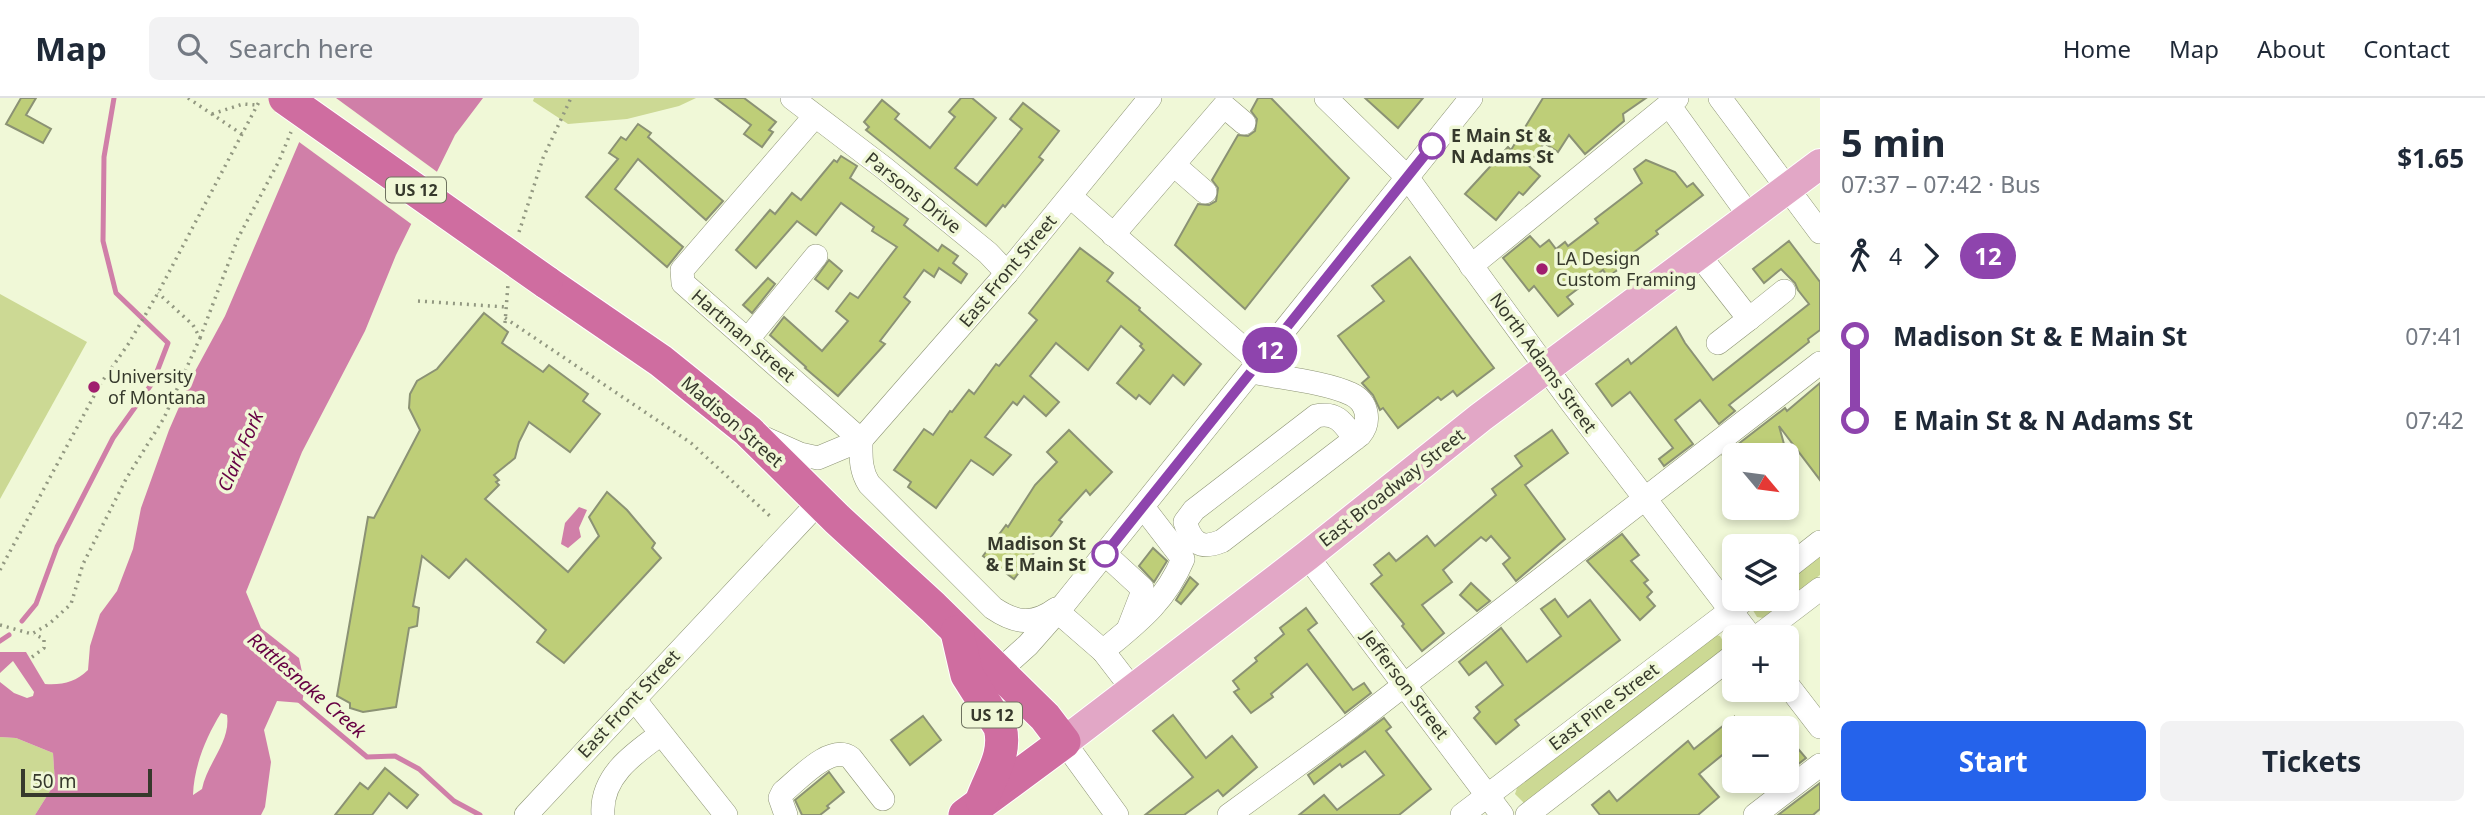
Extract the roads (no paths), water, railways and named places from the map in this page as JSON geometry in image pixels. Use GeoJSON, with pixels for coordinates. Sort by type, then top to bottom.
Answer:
{"type":"FeatureCollection","features":[{"type":"Feature","properties":{"kind":"highway","name":"Madison Street"},"geometry":{"type":"LineString","coordinates":[[277,109],[546,282],[661,361],[748,431],[1045,717],[1064,742]]}},
{"type":"Feature","properties":{"kind":"highway","name":"US 12"},"geometry":{"type":"LineString","coordinates":[[956,630],[967,675],[1000,727],[1002,735],[1002,754],[973,809]]}},
{"type":"Feature","properties":{"kind":"highway","name":"East Broadway Street"},"geometry":{"type":"LineString","coordinates":[[973,809],[1064,742]]}},
{"type":"Feature","properties":{"kind":"main road","name":"East Broadway Street"},"geometry":{"type":"LineString","coordinates":[[1064,742],[1546,368],[1820,164]]}},
{"type":"Feature","properties":{"kind":"street"},"geometry":{"type":"LineString","coordinates":[[792,98],[815,116]]}},
{"type":"Feature","properties":{"kind":"street","name":"East Front Street"},"geometry":{"type":"LineString","coordinates":[[862,440],[1071,197],[1150,98]]}},
{"type":"Feature","properties":{"kind":"street","name":"North Adams Street"},"geometry":{"type":"LineString","coordinates":[[1325,98],[1407,177],[1643,499],[1722,586]]}},
{"type":"Feature","properties":{"kind":"street"},"geometry":{"type":"LineString","coordinates":[[998,672],[1028,645],[1105,554],[1471,98]]}},
{"type":"Feature","properties":{"kind":"street"},"geometry":{"type":"LineString","coordinates":[[1720,98],[1820,232]]}},
{"type":"Feature","properties":{"kind":"street"},"geometry":{"type":"LineString","coordinates":[[1471,266],[1673,102],[1750,217]]}},
{"type":"Feature","properties":{"kind":"street"},"geometry":{"type":"LineString","coordinates":[[1114,235],[1224,106],[1244,123]]}},
{"type":"Feature","properties":{"kind":"street","name":"Parsons Drive"},"geometry":{"type":"LineString","coordinates":[[815,116],[988,253],[1007,273]]}},
{"type":"Feature","properties":{"kind":"street","name":"Hartman Street"},"geometry":{"type":"LineString","coordinates":[[815,116],[682,270],[683,283],[862,440]]}},
{"type":"Feature","properties":{"kind":"street"},"geometry":{"type":"LineString","coordinates":[[1174,166],[1205,192]]}},
{"type":"Feature","properties":{"kind":"street"},"geometry":{"type":"LineString","coordinates":[[1071,197],[1256,368],[1354,395],[1366,411],[1366,429],[1355,439],[1222,541],[1209,546],[1190,537],[1185,522],[1194,510],[1316,416],[1326,414],[1339,418],[1355,439]]}},
{"type":"Feature","properties":{"kind":"street"},"geometry":{"type":"LineString","coordinates":[[1699,255],[1749,319]]}},
{"type":"Feature","properties":{"kind":"street"},"geometry":{"type":"LineString","coordinates":[[748,340],[816,256]]}},
{"type":"Feature","properties":{"kind":"street"},"geometry":{"type":"LineString","coordinates":[[1718,343],[1784,291]]}},
{"type":"Feature","properties":{"kind":"street"},"geometry":{"type":"LineString","coordinates":[[1229,815],[1752,418],[1820,363]]}},
{"type":"Feature","properties":{"kind":"street"},"geometry":{"type":"LineString","coordinates":[[748,431],[800,454],[818,458],[862,440],[860,463],[869,484],[993,608],[1012,620],[1025,622],[1045,617],[1061,607]]}},
{"type":"Feature","properties":{"kind":"street","name":"East Front Street"},"geometry":{"type":"LineString","coordinates":[[526,815],[820,501]]}},
{"type":"Feature","properties":{"kind":"street"},"geometry":{"type":"LineString","coordinates":[[1103,651],[1154,607],[1166,592],[1183,559],[1143,507]]}},
{"type":"Feature","properties":{"kind":"street"},"geometry":{"type":"LineString","coordinates":[[1799,559],[1820,542]]}},
{"type":"Feature","properties":{"kind":"street"},"geometry":{"type":"LineString","coordinates":[[1105,554],[1142,588],[1128,630]]}},
{"type":"Feature","properties":{"kind":"street","name":"Jefferson Street"},"geometry":{"type":"LineString","coordinates":[[1307,556],[1502,815]]}},
{"type":"Feature","properties":{"kind":"street"},"geometry":{"type":"LineString","coordinates":[[1774,625],[1820,589]]}},
{"type":"Feature","properties":{"kind":"street"},"geometry":{"type":"LineString","coordinates":[[1061,607],[1103,651],[1133,690]]}},
{"type":"Feature","properties":{"kind":"street","name":"East Pine Street"},"geometry":{"type":"LineString","coordinates":[[1462,815],[1731,611]]}},
{"type":"Feature","properties":{"kind":"street"},"geometry":{"type":"LineString","coordinates":[[1527,815],[1722,664]]}},
{"type":"Feature","properties":{"kind":"street"},"geometry":{"type":"LineString","coordinates":[[634,699],[726,815]]}},
{"type":"Feature","properties":{"kind":"street"},"geometry":{"type":"LineString","coordinates":[[1799,700],[1820,727]]}},
{"type":"Feature","properties":{"kind":"street"},"geometry":{"type":"LineString","coordinates":[[603,815],[603,794],[624,762],[660,734]]}},
{"type":"Feature","properties":{"kind":"street","name":"Madison Street"},"geometry":{"type":"LineString","coordinates":[[1064,742],[1117,815]]}},
{"type":"Feature","properties":{"kind":"street"},"geometry":{"type":"LineString","coordinates":[[786,815],[780,798],[783,792],[827,757],[837,753],[844,753],[851,758],[883,799]]}},
{"type":"Feature","properties":{"kind":"street"},"geometry":{"type":"LineString","coordinates":[[1755,815],[1820,765]]}},
{"type":"Feature","properties":{"kind":"water","name":"Clark Fork"},"geometry":{"type":"Polygon","coordinates":[[[318,98],[483,98],[455,135],[396,255],[365,331],[302,452],[246,592],[261,628],[299,658],[305,686],[302,703],[277,701],[264,730],[271,762],[265,807],[261,815],[35,815],[55,783],[53,753],[16,738],[0,737],[0,682],[14,693],[27,698],[33,696],[34,692],[13,661],[0,673],[0,652],[26,652],[45,684],[69,682],[88,670],[90,646],[100,614],[117,591],[133,549],[141,508],[169,430],[193,375],[225,316],[318,98]],[[221,713],[210,732],[198,763],[193,795],[202,789],[222,743],[227,715],[221,713]]]}},
{"type":"Feature","properties":{"kind":"water"},"geometry":{"type":"Polygon","coordinates":[[[579,507],[587,510],[579,528],[581,537],[568,548],[561,544],[565,523],[579,507]]]}},
{"type":"Feature","properties":{"kind":"waterway"},"geometry":{"type":"LineString","coordinates":[[22,621],[36,604],[57,547],[113,438],[153,382],[168,343],[116,293],[103,241],[104,157],[114,98]]}},
{"type":"Feature","properties":{"kind":"waterway"},"geometry":{"type":"LineString","coordinates":[[0,641],[9,635]]}},
{"type":"Feature","properties":{"kind":"waterway","name":"Rattlesnake Creek"},"geometry":{"type":"LineString","coordinates":[[299,700],[367,757],[395,756],[419,769],[454,801],[480,815]]}},
{"type":"Feature","properties":{"kind":"place","name":"E Main St & N Adams St"},"geometry":{"type":"Point","coordinates":[1432,146]}},
{"type":"Feature","properties":{"kind":"place","name":"LA Design Custom Framing"},"geometry":{"type":"Point","coordinates":[1542,269]}},
{"type":"Feature","properties":{"kind":"place","name":"University of Montana"},"geometry":{"type":"Point","coordinates":[94,387]}},
{"type":"Feature","properties":{"kind":"place","name":"Madison St & E Main St"},"geometry":{"type":"Point","coordinates":[1105,554]}}]}
